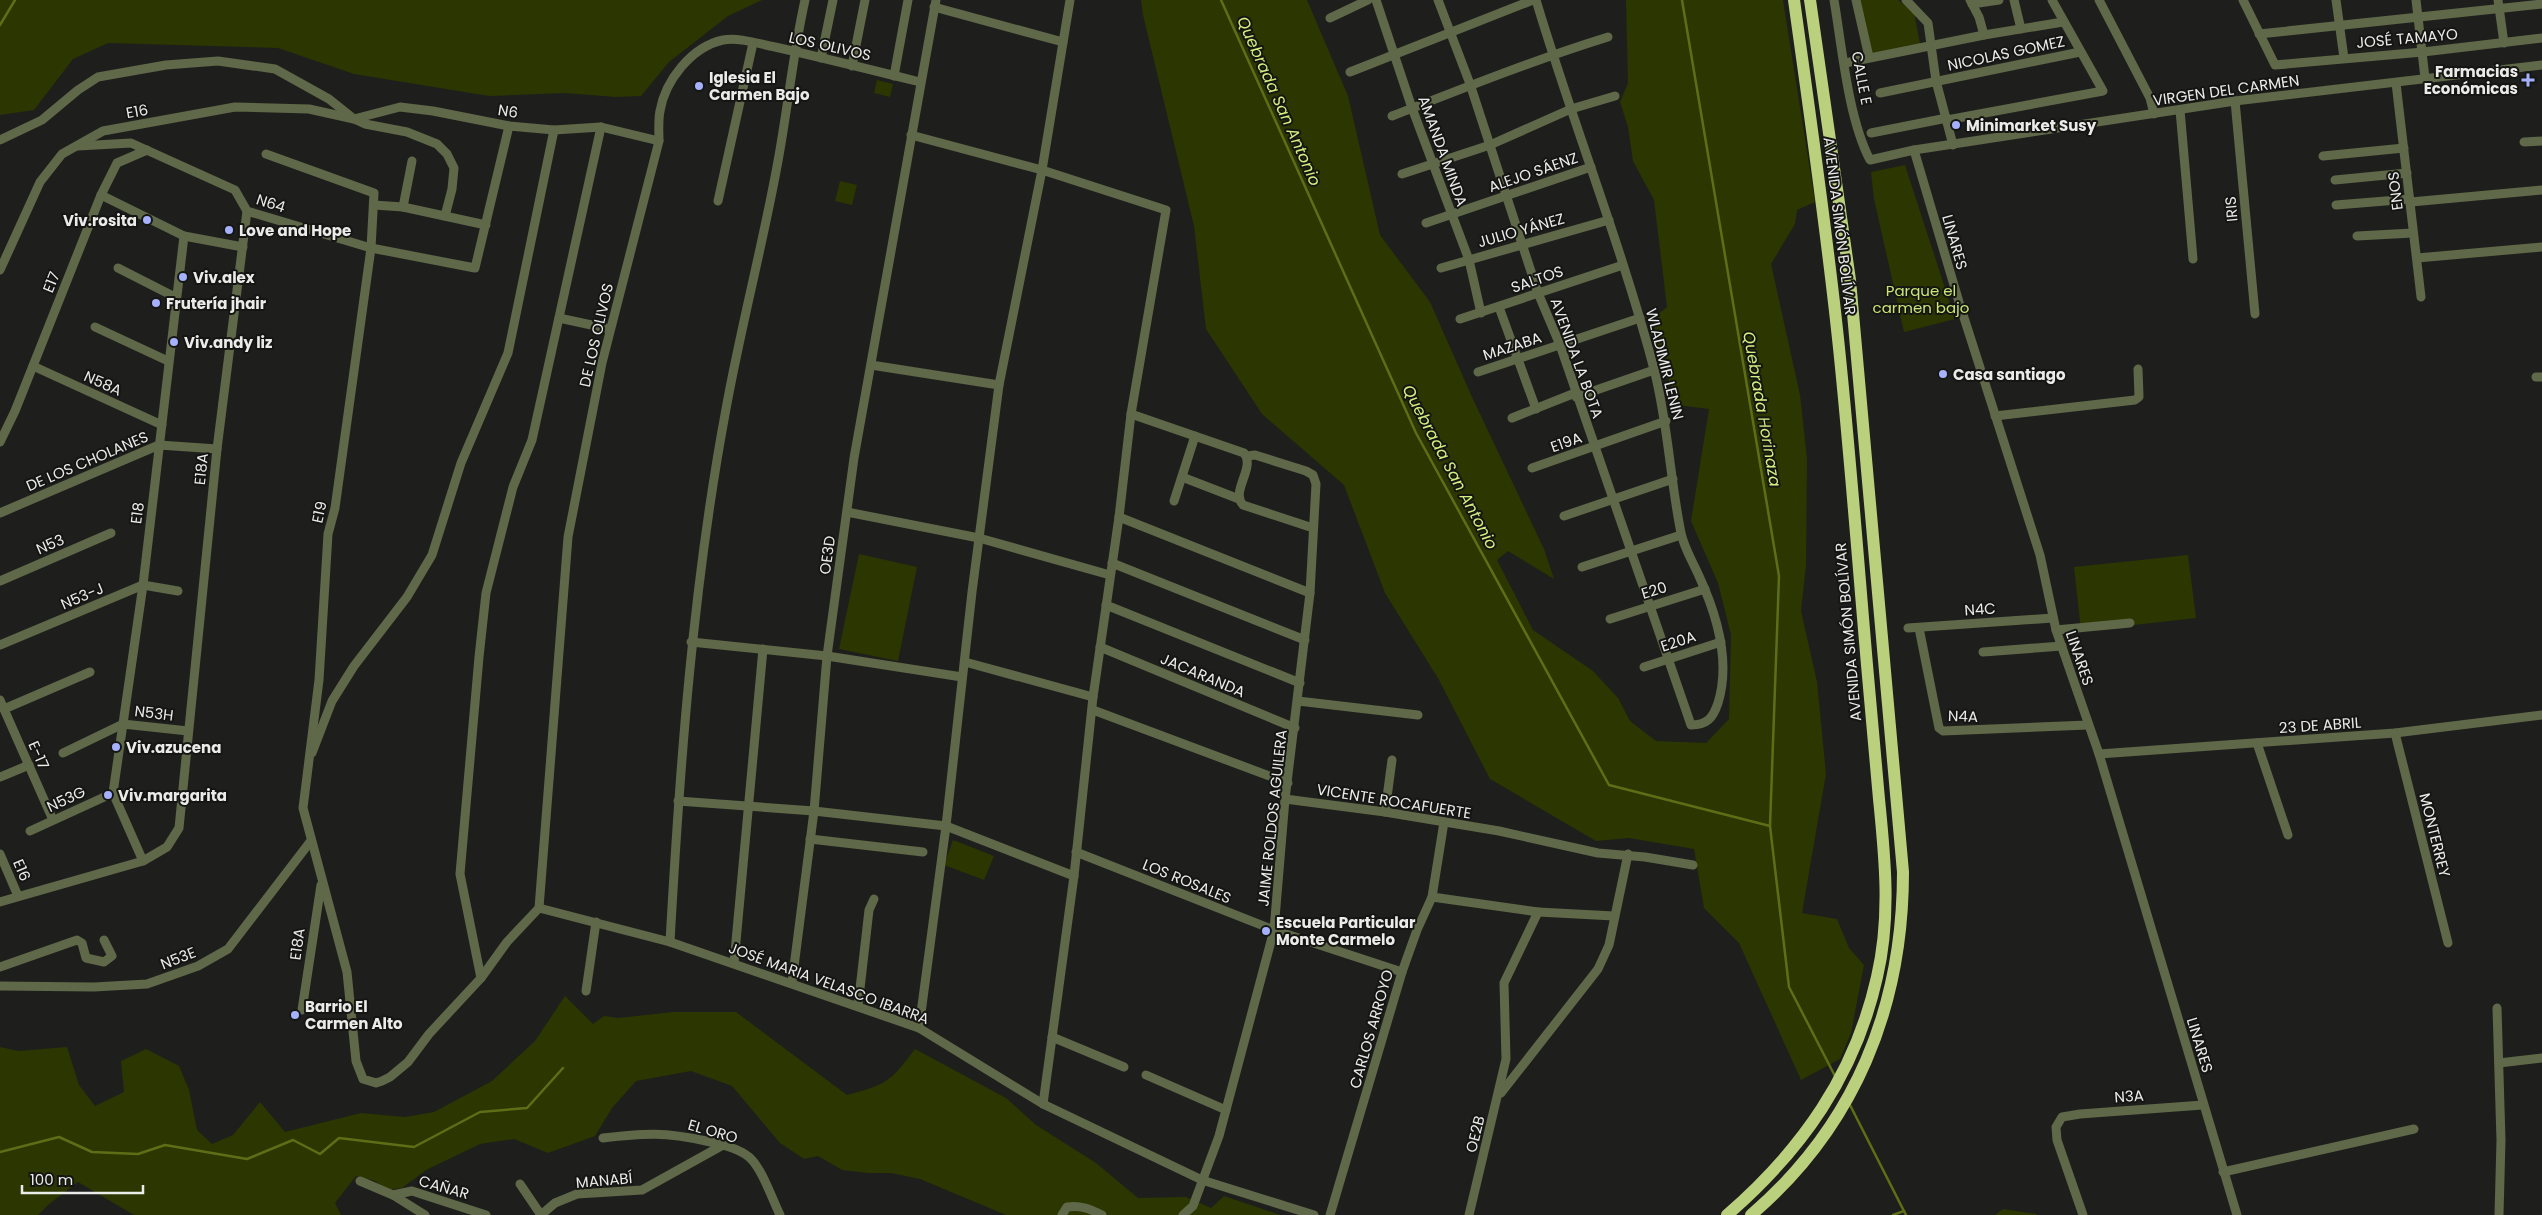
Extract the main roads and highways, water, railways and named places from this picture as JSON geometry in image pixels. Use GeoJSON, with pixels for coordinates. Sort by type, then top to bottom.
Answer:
{"type":"FeatureCollection","features":[{"type":"Feature","properties":{"kind":"highway","name":"AVENIDA SIMÓN BOLÍVAR"},"geometry":{"type":"LineString","coordinates":[[1727,1215],[1760,1186],[1806,1135],[1839,1078],[1864,1022],[1878,973],[1884,926],[1885,873],[1839,346],[1794,0]]}},
{"type":"Feature","properties":{"kind":"highway","name":"AVENIDA SIMÓN BOLÍVAR"},"geometry":{"type":"LineString","coordinates":[[1751,1215],[1810,1156],[1851,1092],[1869,1054],[1891,992],[1901,927],[1903,872],[1850,280],[1810,0]]}},
{"type":"Feature","properties":{"kind":"waterway","name":"Quebrada San Antonio"},"geometry":{"type":"LineString","coordinates":[[0,25],[15,0]]}},
{"type":"Feature","properties":{"kind":"waterway","name":"Quebrada San Antonio"},"geometry":{"type":"LineString","coordinates":[[1221,0],[1416,433],[1609,785],[1770,826]]}},
{"type":"Feature","properties":{"kind":"waterway","name":"Quebrada Horinaza"},"geometry":{"type":"LineString","coordinates":[[1682,0],[1779,576],[1770,826],[1789,987],[1836,1078]]}},
{"type":"Feature","properties":{"kind":"waterway"},"geometry":{"type":"LineString","coordinates":[[0,1152],[59,1137],[92,1152],[138,1154],[165,1145],[247,1159],[293,1140],[320,1154],[339,1138],[414,1147],[480,1112],[527,1108],[563,1068]]}},
{"type":"Feature","properties":{"kind":"waterway"},"geometry":{"type":"LineString","coordinates":[[1850,1105],[1906,1215]]}},
{"type":"Feature","properties":{"kind":"waterway"},"geometry":{"type":"LineString","coordinates":[[1893,1215],[1904,1211]]}},
{"type":"Feature","properties":{"kind":"place","name":"Farmacias Económicas"},"geometry":{"type":"Point","coordinates":[2528,80]}},
{"type":"Feature","properties":{"kind":"place","name":"Iglesia El Carmen Bajo"},"geometry":{"type":"Point","coordinates":[699,86]}},
{"type":"Feature","properties":{"kind":"place","name":"Minimarket Susy"},"geometry":{"type":"Point","coordinates":[1956,125]}},
{"type":"Feature","properties":{"kind":"place","name":"Viv.rosita"},"geometry":{"type":"Point","coordinates":[147,220]}},
{"type":"Feature","properties":{"kind":"place","name":"Love and Hope"},"geometry":{"type":"Point","coordinates":[229,230]}},
{"type":"Feature","properties":{"kind":"place","name":"Viv.alex"},"geometry":{"type":"Point","coordinates":[183,277]}},
{"type":"Feature","properties":{"kind":"place","name":"Frutería jhair"},"geometry":{"type":"Point","coordinates":[156,303]}},
{"type":"Feature","properties":{"kind":"place","name":"Viv.andy liz"},"geometry":{"type":"Point","coordinates":[174,342]}},
{"type":"Feature","properties":{"kind":"place","name":"Casa santiago"},"geometry":{"type":"Point","coordinates":[1943,374]}},
{"type":"Feature","properties":{"kind":"place","name":"Viv.azucena"},"geometry":{"type":"Point","coordinates":[116,747]}},
{"type":"Feature","properties":{"kind":"place","name":"Viv.margarita"},"geometry":{"type":"Point","coordinates":[108,795]}},
{"type":"Feature","properties":{"kind":"place","name":"Escuela Particular Monte Carmelo"},"geometry":{"type":"Point","coordinates":[1266,931]}},
{"type":"Feature","properties":{"kind":"place","name":"Barrio El Carmen Alto"},"geometry":{"type":"Point","coordinates":[295,1015]}},
{"type":"Feature","properties":{"kind":"park label","name":"Parque el carmen bajo"},"geometry":{"type":"Point","coordinates":[1921,298]}}]}
